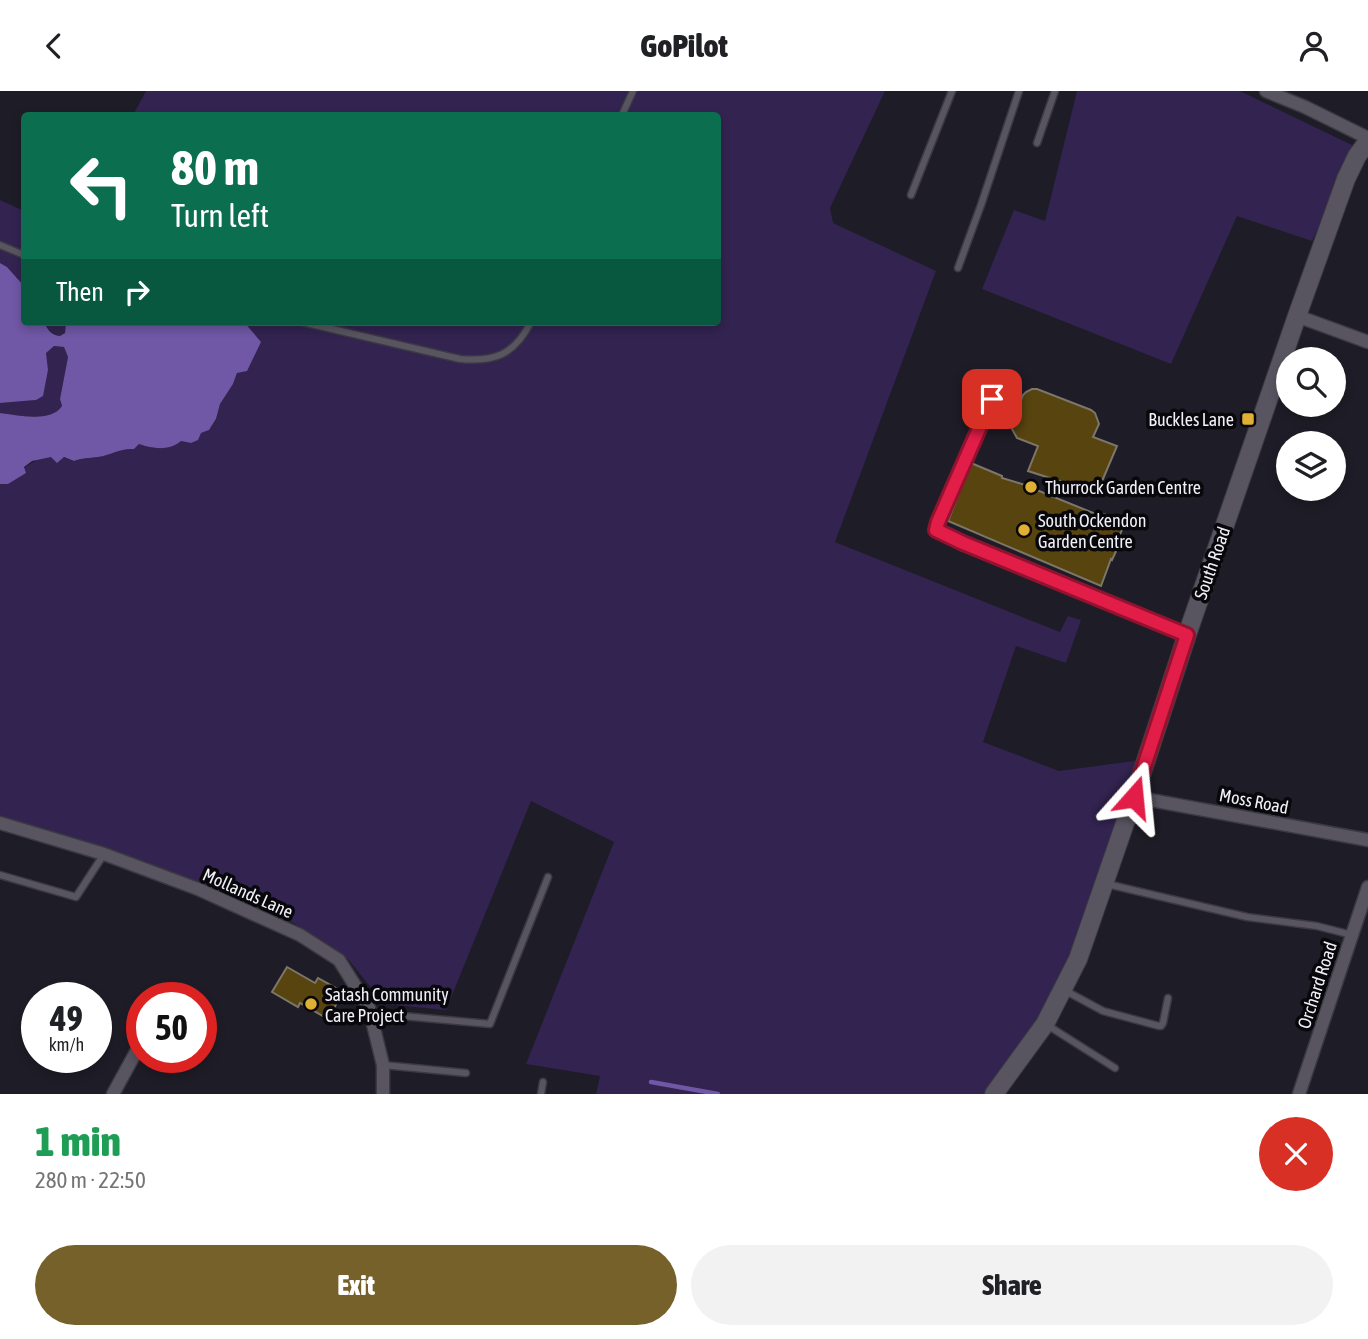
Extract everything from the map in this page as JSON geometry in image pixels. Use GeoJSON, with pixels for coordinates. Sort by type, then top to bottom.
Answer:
{"type":"FeatureCollection","features":[{"type":"Feature","properties":{"kind":"main road","name":"South Road"},"geometry":{"type":"LineString","coordinates":[[994,1094],[1045,1024],[1077,959],[1297,316],[1346,179],[1365,149]]}},
{"type":"Feature","properties":{"kind":"street"},"geometry":{"type":"LineString","coordinates":[[1266,91],[1305,107],[1365,149]]}},
{"type":"Feature","properties":{"kind":"street"},"geometry":{"type":"LineString","coordinates":[[1297,316],[1368,342]]}},
{"type":"Feature","properties":{"kind":"street","name":"Moss Road"},"geometry":{"type":"LineString","coordinates":[[1134,797],[1368,840]]}},
{"type":"Feature","properties":{"kind":"street","name":"Mollands Lane"},"geometry":{"type":"LineString","coordinates":[[0,823],[104,854],[198,888],[300,935],[339,960],[369,1008],[383,1065],[383,1094]]}},
{"type":"Feature","properties":{"kind":"street","name":"Orchard Road"},"geometry":{"type":"LineString","coordinates":[[1299,1094],[1368,887]]}},
{"type":"Feature","properties":{"kind":"street"},"geometry":{"type":"LineString","coordinates":[[113,1094],[126,1070]]}},
{"type":"Feature","properties":{"kind":"lane"},"geometry":{"type":"LineString","coordinates":[[624,112],[634,91]]}},
{"type":"Feature","properties":{"kind":"lane"},"geometry":{"type":"LineString","coordinates":[[911,195],[952,91]]}},
{"type":"Feature","properties":{"kind":"lane"},"geometry":{"type":"LineString","coordinates":[[958,268],[1018,91]]}},
{"type":"Feature","properties":{"kind":"lane"},"geometry":{"type":"LineString","coordinates":[[1038,143],[1055,91]]}},
{"type":"Feature","properties":{"kind":"lane"},"geometry":{"type":"LineString","coordinates":[[0,245],[21,254]]}},
{"type":"Feature","properties":{"kind":"lane"},"geometry":{"type":"LineString","coordinates":[[319,326],[460,359],[481,361],[500,356],[518,342],[528,326]]}},
{"type":"Feature","properties":{"kind":"lane"},"geometry":{"type":"LineString","coordinates":[[992,399],[936,530],[1152,618],[1187,635]]}},
{"type":"Feature","properties":{"kind":"lane"},"geometry":{"type":"LineString","coordinates":[[0,875],[76,897],[104,854]]}},
{"type":"Feature","properties":{"kind":"lane"},"geometry":{"type":"LineString","coordinates":[[370,1013],[490,1024],[548,877]]}},
{"type":"Feature","properties":{"kind":"lane"},"geometry":{"type":"LineString","coordinates":[[1104,883],[1247,917],[1317,926],[1352,935]]}},
{"type":"Feature","properties":{"kind":"lane"},"geometry":{"type":"LineString","coordinates":[[1062,989],[1103,1011],[1158,1026],[1162,1025],[1168,998]]}},
{"type":"Feature","properties":{"kind":"lane"},"geometry":{"type":"LineString","coordinates":[[1045,1024],[1115,1068]]}},
{"type":"Feature","properties":{"kind":"lane"},"geometry":{"type":"LineString","coordinates":[[383,1065],[466,1073]]}},
{"type":"Feature","properties":{"kind":"lane"},"geometry":{"type":"LineString","coordinates":[[541,1094],[543,1082]]}},
{"type":"Feature","properties":{"kind":"shaded area"},"geometry":{"type":"Polygon","coordinates":[[[146,91],[885,91],[830,208],[833,223],[936,271],[835,542],[1060,632],[1068,616],[1081,620],[1066,663],[1016,646],[983,742],[1059,771],[1141,760],[1090,910],[1045,1012],[986,1094],[596,1094],[600,1076],[526,1064],[614,842],[531,801],[446,1010],[384,1004],[348,959],[292,922],[0,819],[0,484],[8,484],[29,464],[45,457],[74,461],[103,456],[134,449],[139,444],[161,448],[181,441],[191,443],[201,433],[209,430],[216,420],[220,404],[233,384],[253,333],[247,326],[721,326],[721,112],[135,112],[146,91]]]}},
{"type":"Feature","properties":{"kind":"shaded area"},"geometry":{"type":"Polygon","coordinates":[[[1077,91],[1240,91],[1356,147],[1312,241],[1237,216],[1171,364],[982,289],[1014,210],[1045,221],[1077,91]]]}},
{"type":"Feature","properties":{"kind":"shaded area"},"geometry":{"type":"Polygon","coordinates":[[[0,200],[21,210],[21,283],[0,263],[0,200]]]}},
{"type":"Feature","properties":{"kind":"shaded area"},"geometry":{"type":"Polygon","coordinates":[[[0,263],[21,283],[21,326],[46,326],[50,332],[60,336],[65,333],[66,326],[247,326],[261,342],[247,371],[237,373],[209,430],[201,433],[198,440],[191,443],[181,441],[161,448],[139,444],[134,449],[74,461],[64,457],[57,463],[51,457],[32,461],[24,467],[26,473],[8,484],[0,484],[0,413],[42,416],[50,415],[62,406],[60,399],[68,357],[64,347],[54,346],[46,353],[48,370],[43,396],[36,400],[0,403],[0,263]]]}},
{"type":"Feature","properties":{"kind":"shaded area"},"geometry":{"type":"Polygon","coordinates":[[[46,326],[66,326],[65,333],[60,336],[46,326]]]}},
{"type":"Feature","properties":{"kind":"shaded area"},"geometry":{"type":"Polygon","coordinates":[[[54,346],[64,347],[68,357],[60,399],[62,406],[50,415],[42,416],[0,413],[0,403],[36,400],[48,371],[45,353],[54,346]]]}},
{"type":"Feature","properties":{"kind":"building"},"geometry":{"type":"Polygon","coordinates":[[[1032,389],[1091,410],[1099,424],[1093,437],[1117,446],[1097,493],[1028,471],[1038,446],[1017,438],[1012,424],[1023,395],[1032,389]]]}},
{"type":"Feature","properties":{"kind":"building"},"geometry":{"type":"Polygon","coordinates":[[[971,463],[1002,478],[1103,517],[1104,514],[1125,522],[1115,547],[1118,547],[1101,586],[948,521],[971,463]]]}},
{"type":"Feature","properties":{"kind":"building"},"geometry":{"type":"Polygon","coordinates":[[[287,967],[315,983],[318,978],[343,992],[328,1019],[300,1003],[298,1007],[272,992],[287,967]]]}},
{"type":"Feature","properties":{"kind":"waterway"},"geometry":{"type":"LineString","coordinates":[[651,1082],[718,1094]]}},
{"type":"Feature","properties":{"kind":"place","name":"Buckles Lane"},"geometry":{"type":"Point","coordinates":[1248,419]}},
{"type":"Feature","properties":{"kind":"place","name":"Thurrock Garden Centre"},"geometry":{"type":"Point","coordinates":[1031,487]}},
{"type":"Feature","properties":{"kind":"place","name":"South Ockendon Garden Centre"},"geometry":{"type":"Point","coordinates":[1024,530]}},
{"type":"Feature","properties":{"kind":"place","name":"Satash Community Care Project"},"geometry":{"type":"Point","coordinates":[311,1004]}},
{"type":"Feature","properties":{"kind":"route"},"geometry":{"type":"LineString","coordinates":[[992,399],[936,530],[1187,635],[1134,797]]}}]}
